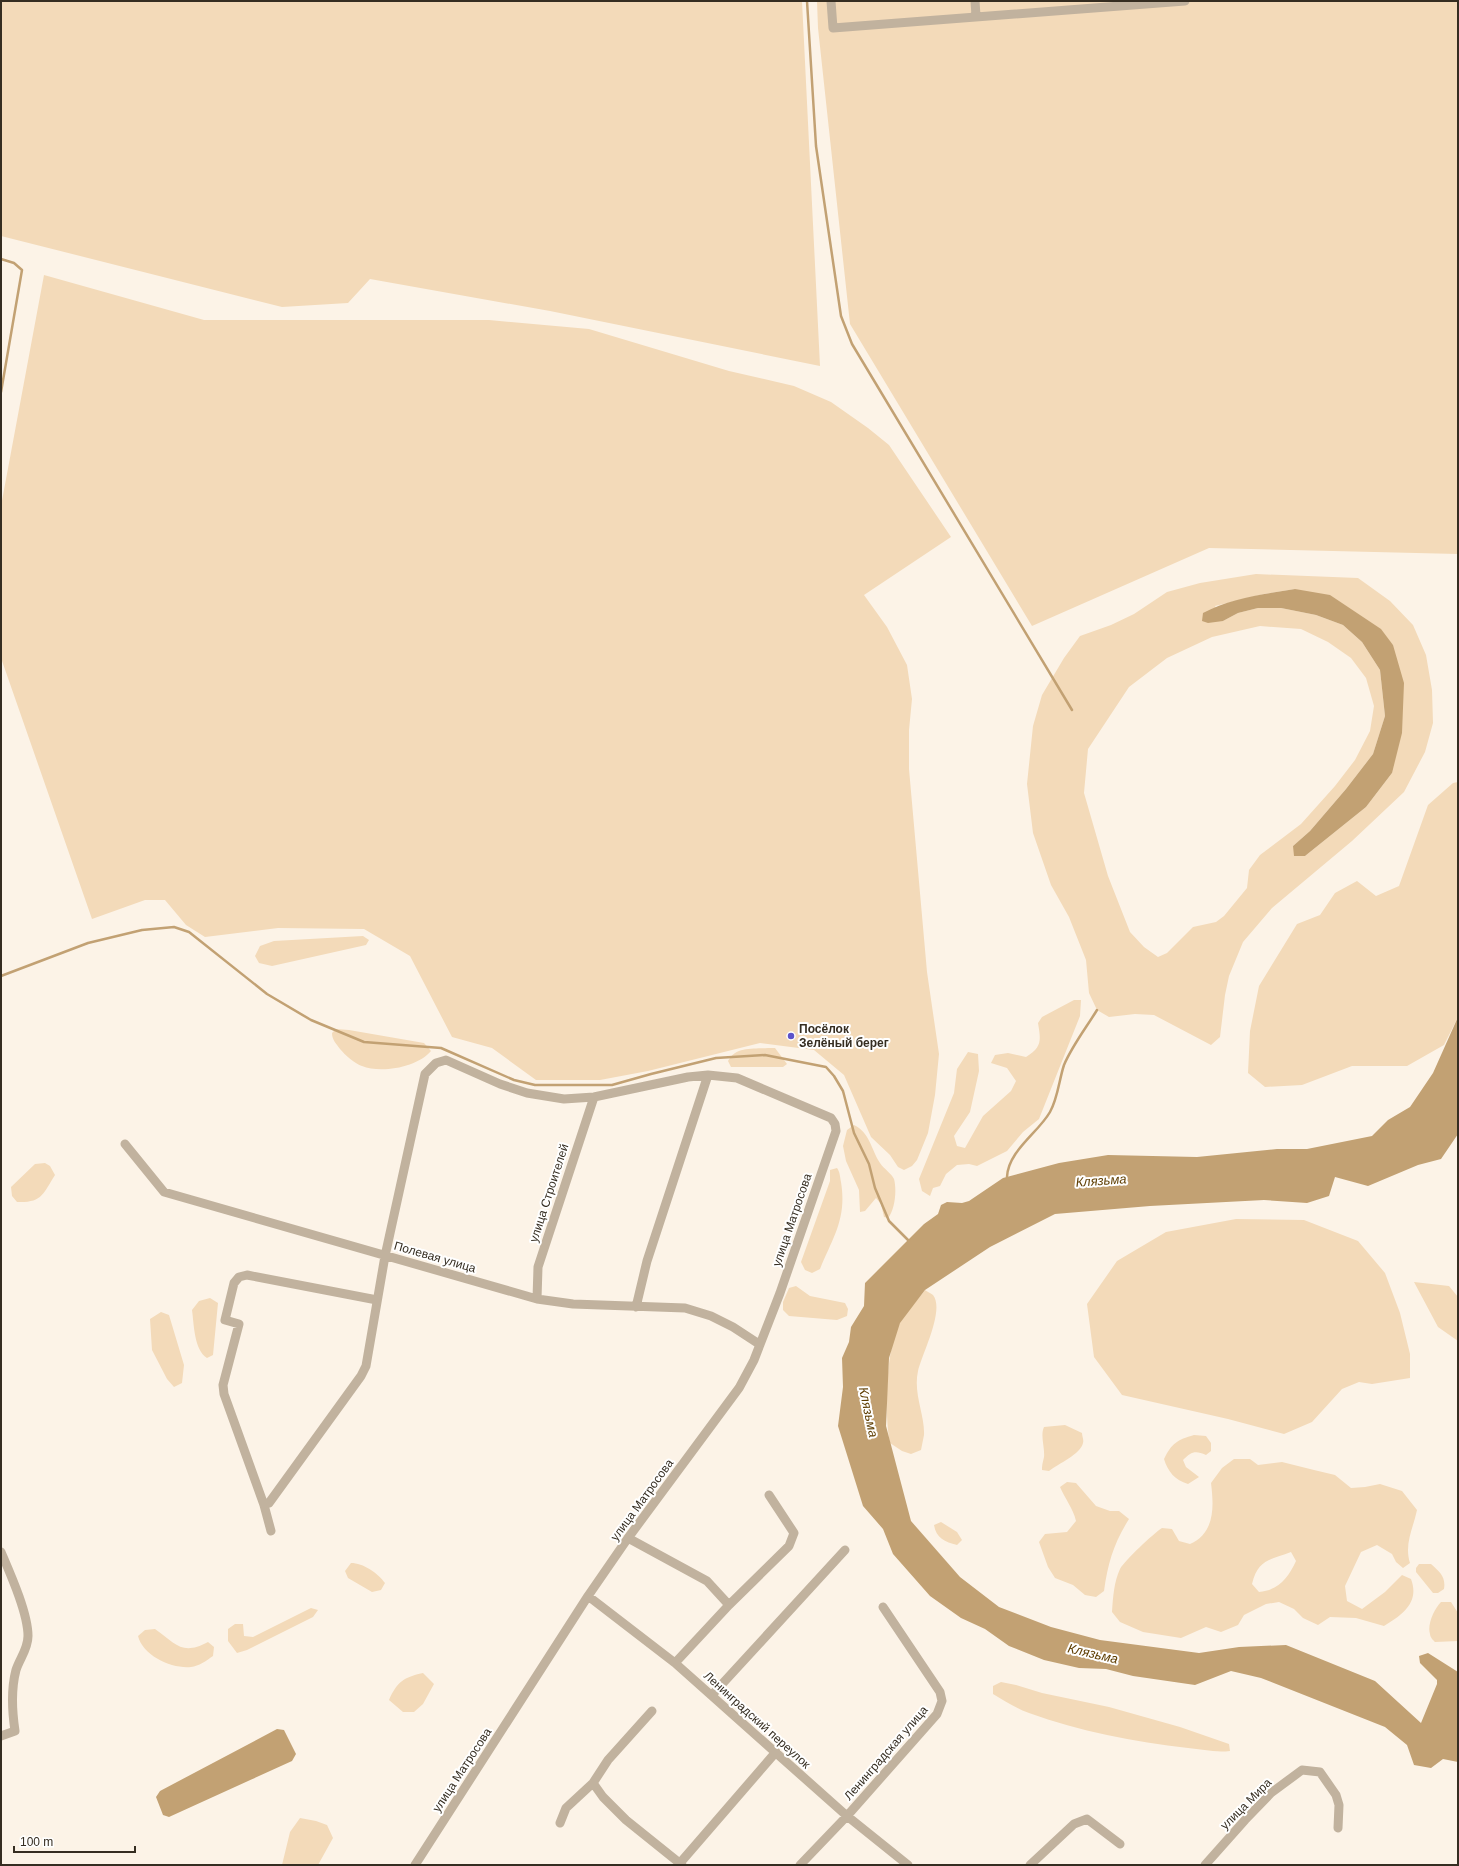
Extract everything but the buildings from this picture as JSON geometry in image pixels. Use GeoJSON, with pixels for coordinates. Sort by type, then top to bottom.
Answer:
{"type":"FeatureCollection","features":[{"type":"Feature","properties":{"kind":"street"},"geometry":{"type":"LineString","coordinates":[[831,1],[833,28],[1120,4],[1185,1]]}},
{"type":"Feature","properties":{"kind":"street"},"geometry":{"type":"LineString","coordinates":[[975,1],[976,16]]}},
{"type":"Feature","properties":{"kind":"street"},"geometry":{"type":"LineString","coordinates":[[264,1505],[269,1503],[361,1376],[366,1366],[385,1256],[425,1074],[436,1064],[446,1060],[500,1084],[527,1093],[564,1099],[594,1097],[688,1077],[708,1075],[647,1261],[636,1307]]}},
{"type":"Feature","properties":{"kind":"street","name":"улица Матросова"},"geometry":{"type":"LineString","coordinates":[[418,1864],[588,1596],[628,1538],[739,1388],[754,1360],[782,1287],[836,1131],[835,1124],[830,1118],[737,1078],[708,1075]]}},
{"type":"Feature","properties":{"kind":"street","name":"улица Строителей"},"geometry":{"type":"LineString","coordinates":[[538,1299],[538,1267],[594,1097]]}},
{"type":"Feature","properties":{"kind":"street","name":"Полевая улица"},"geometry":{"type":"LineString","coordinates":[[125,1144],[164,1192],[538,1299],[573,1304],[685,1308],[711,1316],[733,1327],[759,1344]]}},
{"type":"Feature","properties":{"kind":"street"},"geometry":{"type":"LineString","coordinates":[[271,1531],[264,1505],[224,1394],[223,1385],[239,1324],[225,1320],[234,1283],[239,1277],[247,1275],[377,1300]]}},
{"type":"Feature","properties":{"kind":"street"},"geometry":{"type":"LineString","coordinates":[[675,1663],[729,1605],[790,1546],[794,1533],[769,1495]]}},
{"type":"Feature","properties":{"kind":"street"},"geometry":{"type":"LineString","coordinates":[[628,1538],[707,1581],[729,1605]]}},
{"type":"Feature","properties":{"kind":"street"},"geometry":{"type":"LineString","coordinates":[[712,1695],[845,1550]]}},
{"type":"Feature","properties":{"kind":"street"},"geometry":{"type":"LineString","coordinates":[[1,1552],[25,1617],[28,1636],[26,1651],[16,1670],[13,1688],[13,1715],[15,1731],[1,1736]]}},
{"type":"Feature","properties":{"kind":"street","name":"Ленинградский переулок"},"geometry":{"type":"LineString","coordinates":[[588,1596],[675,1663],[847,1816],[908,1865]]}},
{"type":"Feature","properties":{"kind":"street","name":"Ленинградская улица"},"geometry":{"type":"LineString","coordinates":[[800,1865],[847,1816],[937,1714],[942,1702],[940,1692],[883,1607]]}},
{"type":"Feature","properties":{"kind":"street"},"geometry":{"type":"LineString","coordinates":[[560,1823],[566,1808],[593,1783],[608,1760],[652,1711]]}},
{"type":"Feature","properties":{"kind":"street"},"geometry":{"type":"LineString","coordinates":[[593,1783],[603,1797],[626,1820],[681,1864],[776,1752]]}},
{"type":"Feature","properties":{"kind":"street","name":"улица Мира"},"geometry":{"type":"LineString","coordinates":[[1205,1865],[1271,1793],[1302,1770],[1320,1772],[1336,1795],[1339,1805],[1338,1828]]}},
{"type":"Feature","properties":{"kind":"street"},"geometry":{"type":"LineString","coordinates":[[1030,1865],[1074,1824],[1087,1819],[1120,1844]]}},
{"type":"Feature","properties":{"kind":"shaded area"},"geometry":{"type":"Polygon","coordinates":[[[1,1],[802,1],[820,366],[550,311],[370,279],[348,303],[282,307],[1,236],[1,1]]]}},
{"type":"Feature","properties":{"kind":"shaded area"},"geometry":{"type":"Polygon","coordinates":[[[817,1],[1458,1],[1458,554],[1209,548],[1032,626],[850,324],[818,28],[817,1]]]}},
{"type":"Feature","properties":{"kind":"shaded area"},"geometry":{"type":"Polygon","coordinates":[[[44,275],[204,320],[489,320],[589,329],[729,371],[794,386],[831,402],[889,445],[951,537],[864,595],[887,627],[907,665],[912,699],[909,730],[909,769],[927,972],[939,1054],[935,1095],[928,1133],[917,1160],[912,1166],[904,1170],[898,1167],[890,1155],[871,1137],[844,1075],[814,1050],[760,1043],[648,1071],[600,1080],[536,1080],[492,1048],[452,1037],[410,956],[364,929],[278,928],[205,937],[186,925],[165,900],[145,900],[92,919],[1,658],[1,506],[44,275]]]}},
{"type":"Feature","properties":{"kind":"shaded area"},"geometry":{"type":"Polygon","coordinates":[[[1256,574],[1358,578],[1390,601],[1413,625],[1426,655],[1432,690],[1433,723],[1425,752],[1404,792],[1352,841],[1272,908],[1243,942],[1229,976],[1220,1037],[1211,1045],[1154,1015],[1135,1014],[1109,1017],[1097,1010],[1089,993],[1086,960],[1069,917],[1051,885],[1033,833],[1027,784],[1033,726],[1042,695],[1064,658],[1080,636],[1111,625],[1134,614],[1167,592],[1200,583],[1256,574]],[[1295,589],[1264,594],[1215,606],[1223,621],[1238,613],[1258,608],[1281,608],[1316,615],[1343,625],[1362,642],[1380,670],[1385,716],[1373,754],[1346,789],[1310,831],[1293,846],[1305,856],[1366,807],[1392,773],[1393,645],[1295,589]],[[1260,626],[1212,637],[1167,658],[1129,687],[1088,749],[1084,793],[1108,876],[1130,932],[1144,947],[1158,957],[1167,953],[1193,927],[1216,922],[1224,916],[1247,888],[1249,870],[1260,855],[1301,824],[1335,786],[1355,760],[1370,731],[1374,706],[1366,678],[1351,658],[1328,642],[1301,629],[1260,626]]]}},
{"type":"Feature","properties":{"kind":"shaded area"},"geometry":{"type":"Polygon","coordinates":[[[1458,782],[1458,1017],[1444,1045],[1407,1066],[1352,1066],[1302,1085],[1265,1087],[1248,1073],[1250,1031],[1259,986],[1297,924],[1320,915],[1335,893],[1357,881],[1376,896],[1399,886],[1428,805],[1453,783],[1458,782]]]}},
{"type":"Feature","properties":{"kind":"shaded area"},"geometry":{"type":"Polygon","coordinates":[[[363,936],[369,940],[366,945],[272,966],[259,963],[255,956],[260,946],[274,941],[363,936]]]}},
{"type":"Feature","properties":{"kind":"shaded area"},"geometry":{"type":"Polygon","coordinates":[[[1074,1000],[1081,1000],[1080,1016],[1039,1119],[1023,1132],[1007,1151],[977,1166],[969,1164],[957,1165],[946,1174],[940,1186],[933,1188],[930,1196],[922,1191],[919,1179],[954,1093],[957,1069],[968,1052],[978,1054],[979,1071],[970,1112],[954,1136],[957,1146],[965,1148],[983,1116],[1011,1091],[1016,1081],[1007,1068],[991,1063],[995,1055],[1008,1053],[1026,1057],[1038,1047],[1040,1034],[1038,1023],[1042,1017],[1074,1000]]]}},
{"type":"Feature","properties":{"kind":"shaded area"},"geometry":{"type":"Polygon","coordinates":[[[336,1029],[424,1043],[431,1051],[425,1057],[399,1068],[370,1068],[356,1063],[340,1049],[334,1041],[332,1035],[336,1029]]]}},
{"type":"Feature","properties":{"kind":"shaded area"},"geometry":{"type":"Polygon","coordinates":[[[775,1048],[787,1064],[783,1067],[731,1067],[728,1061],[731,1056],[745,1049],[775,1048]]]}},
{"type":"Feature","properties":{"kind":"shaded area"},"geometry":{"type":"Polygon","coordinates":[[[854,1125],[864,1132],[880,1163],[894,1179],[895,1200],[888,1218],[884,1217],[881,1204],[876,1198],[865,1211],[860,1212],[859,1190],[846,1161],[843,1146],[847,1130],[854,1125]]]}},
{"type":"Feature","properties":{"kind":"shaded area"},"geometry":{"type":"Polygon","coordinates":[[[45,1163],[50,1166],[55,1175],[44,1192],[37,1199],[32,1201],[17,1202],[12,1196],[11,1187],[35,1164],[45,1163]]]}},
{"type":"Feature","properties":{"kind":"shaded area"},"geometry":{"type":"Polygon","coordinates":[[[837,1168],[840,1175],[842,1195],[842,1207],[838,1227],[820,1269],[812,1273],[805,1270],[801,1262],[830,1181],[830,1170],[837,1168]]]}},
{"type":"Feature","properties":{"kind":"shaded area"},"geometry":{"type":"Polygon","coordinates":[[[1236,1219],[1304,1220],[1358,1241],[1385,1273],[1400,1313],[1410,1354],[1410,1378],[1372,1384],[1359,1382],[1342,1389],[1312,1422],[1284,1434],[1228,1419],[1122,1395],[1094,1357],[1087,1304],[1117,1261],[1166,1232],[1236,1219]]]}},
{"type":"Feature","properties":{"kind":"shaded area"},"geometry":{"type":"Polygon","coordinates":[[[1414,1282],[1449,1286],[1458,1297],[1458,1341],[1438,1327],[1414,1282]]]}},
{"type":"Feature","properties":{"kind":"shaded area"},"geometry":{"type":"Polygon","coordinates":[[[796,1286],[810,1296],[845,1303],[848,1309],[847,1316],[837,1320],[789,1316],[783,1310],[783,1302],[789,1288],[796,1286]]]}},
{"type":"Feature","properties":{"kind":"shaded area"},"geometry":{"type":"Polygon","coordinates":[[[925,1290],[933,1295],[936,1302],[936,1311],[932,1332],[920,1363],[917,1380],[924,1435],[921,1450],[911,1454],[902,1451],[890,1443],[887,1416],[889,1364],[895,1333],[900,1322],[925,1290]]]}},
{"type":"Feature","properties":{"kind":"shaded area"},"geometry":{"type":"Polygon","coordinates":[[[210,1298],[218,1303],[213,1355],[207,1358],[199,1349],[197,1343],[192,1310],[199,1301],[210,1298]]]}},
{"type":"Feature","properties":{"kind":"shaded area"},"geometry":{"type":"Polygon","coordinates":[[[161,1312],[169,1315],[184,1365],[182,1383],[174,1387],[167,1379],[152,1350],[150,1319],[161,1312]]]}},
{"type":"Feature","properties":{"kind":"shaded area"},"geometry":{"type":"Polygon","coordinates":[[[1065,1425],[1082,1433],[1083,1442],[1081,1447],[1074,1455],[1049,1471],[1042,1470],[1044,1453],[1042,1434],[1044,1427],[1065,1425]]]}},
{"type":"Feature","properties":{"kind":"shaded area"},"geometry":{"type":"Polygon","coordinates":[[[1194,1435],[1206,1436],[1211,1443],[1211,1451],[1206,1455],[1196,1452],[1188,1455],[1183,1460],[1186,1467],[1199,1477],[1188,1484],[1179,1480],[1173,1475],[1164,1459],[1176,1443],[1194,1435]]]}},
{"type":"Feature","properties":{"kind":"shaded area"},"geometry":{"type":"Polygon","coordinates":[[[1234,1459],[1250,1459],[1258,1465],[1282,1462],[1335,1475],[1351,1488],[1380,1484],[1402,1491],[1417,1510],[1408,1549],[1410,1563],[1403,1568],[1396,1562],[1392,1554],[1377,1545],[1361,1552],[1345,1586],[1347,1601],[1362,1609],[1385,1592],[1402,1575],[1411,1579],[1413,1587],[1413,1595],[1408,1607],[1403,1613],[1384,1626],[1356,1618],[1330,1617],[1318,1625],[1303,1618],[1294,1609],[1279,1602],[1266,1604],[1244,1615],[1238,1625],[1221,1632],[1206,1627],[1181,1638],[1143,1632],[1120,1622],[1112,1612],[1115,1584],[1120,1569],[1140,1547],[1162,1528],[1172,1529],[1179,1541],[1190,1544],[1198,1539],[1204,1533],[1211,1518],[1211,1483],[1222,1468],[1234,1459]],[[1291,1552],[1271,1559],[1261,1565],[1252,1584],[1259,1592],[1272,1589],[1286,1578],[1296,1561],[1291,1552]]]}},
{"type":"Feature","properties":{"kind":"shaded area"},"geometry":{"type":"Polygon","coordinates":[[[1067,1482],[1076,1483],[1096,1506],[1110,1511],[1119,1511],[1129,1519],[1119,1536],[1112,1553],[1104,1591],[1096,1597],[1085,1595],[1073,1585],[1055,1578],[1048,1567],[1039,1542],[1045,1534],[1067,1532],[1076,1521],[1060,1487],[1067,1482]]]}},
{"type":"Feature","properties":{"kind":"shaded area"},"geometry":{"type":"Polygon","coordinates":[[[941,1522],[957,1532],[962,1540],[957,1545],[945,1541],[939,1536],[934,1525],[941,1522]]]}},
{"type":"Feature","properties":{"kind":"shaded area"},"geometry":{"type":"Polygon","coordinates":[[[351,1563],[356,1563],[370,1569],[378,1576],[385,1583],[381,1590],[372,1592],[348,1578],[345,1571],[351,1563]]]}},
{"type":"Feature","properties":{"kind":"shaded area"},"geometry":{"type":"Polygon","coordinates":[[[1419,1564],[1431,1564],[1442,1575],[1444,1589],[1438,1593],[1433,1593],[1416,1572],[1416,1568],[1419,1564]]]}},
{"type":"Feature","properties":{"kind":"shaded area"},"geometry":{"type":"Polygon","coordinates":[[[1441,1602],[1451,1602],[1458,1613],[1458,1641],[1435,1642],[1430,1636],[1430,1622],[1441,1602]]]}},
{"type":"Feature","properties":{"kind":"shaded area"},"geometry":{"type":"Polygon","coordinates":[[[311,1608],[318,1610],[313,1617],[247,1650],[237,1653],[228,1641],[228,1629],[235,1624],[243,1624],[244,1636],[253,1637],[311,1608]]]}},
{"type":"Feature","properties":{"kind":"shaded area"},"geometry":{"type":"Polygon","coordinates":[[[155,1629],[174,1643],[185,1648],[192,1648],[208,1642],[214,1647],[213,1656],[200,1664],[191,1667],[175,1666],[159,1660],[146,1650],[138,1636],[145,1630],[155,1629]]]}},
{"type":"Feature","properties":{"kind":"shaded area"},"geometry":{"type":"Polygon","coordinates":[[[423,1673],[434,1684],[423,1704],[414,1712],[403,1712],[389,1700],[392,1694],[402,1681],[411,1676],[423,1673]]]}},
{"type":"Feature","properties":{"kind":"shaded area"},"geometry":{"type":"Polygon","coordinates":[[[1001,1682],[1042,1693],[1109,1707],[1180,1727],[1229,1744],[1230,1751],[1219,1752],[1168,1746],[1127,1739],[1067,1725],[1029,1713],[1011,1705],[993,1694],[993,1686],[1001,1682]]]}},
{"type":"Feature","properties":{"kind":"shaded area"},"geometry":{"type":"Polygon","coordinates":[[[300,1818],[327,1825],[333,1838],[318,1865],[282,1865],[290,1832],[300,1818]]]}},
{"type":"Feature","properties":{"kind":"water"},"geometry":{"type":"Polygon","coordinates":[[[1295,589],[1330,595],[1381,629],[1393,645],[1404,683],[1402,733],[1392,773],[1366,807],[1305,856],[1294,856],[1293,846],[1310,831],[1346,789],[1373,754],[1385,716],[1380,670],[1362,642],[1343,625],[1316,615],[1281,608],[1258,608],[1238,613],[1223,621],[1208,623],[1202,621],[1203,613],[1224,604],[1248,597],[1295,589]]]}},
{"type":"Feature","properties":{"kind":"water","name":"Клязьма"},"geometry":{"type":"Polygon","coordinates":[[[1458,1017],[1458,1134],[1441,1159],[1418,1165],[1368,1186],[1335,1177],[1329,1196],[1307,1203],[1264,1200],[1150,1206],[1055,1214],[990,1247],[925,1290],[900,1323],[889,1358],[886,1426],[911,1521],[960,1577],[999,1607],[1051,1627],[1100,1640],[1199,1653],[1239,1647],[1286,1645],[1375,1681],[1421,1723],[1437,1684],[1437,1680],[1420,1663],[1419,1656],[1428,1653],[1458,1672],[1458,1762],[1443,1759],[1431,1768],[1414,1765],[1407,1745],[1385,1727],[1261,1678],[1231,1671],[1195,1685],[1133,1676],[1106,1669],[1079,1668],[1044,1660],[1009,1646],[985,1629],[961,1618],[930,1596],[893,1554],[883,1529],[863,1506],[838,1426],[843,1387],[842,1358],[849,1342],[851,1327],[864,1306],[865,1283],[924,1224],[938,1214],[941,1205],[947,1202],[962,1203],[969,1201],[1003,1178],[1059,1163],[1108,1155],[1197,1157],[1277,1149],[1307,1149],[1372,1136],[1388,1120],[1410,1107],[1433,1073],[1458,1017]]]}},
{"type":"Feature","properties":{"kind":"water"},"geometry":{"type":"Polygon","coordinates":[[[277,1729],[284,1730],[296,1754],[292,1761],[169,1817],[163,1815],[156,1797],[160,1791],[277,1729]]]}},
{"type":"Feature","properties":{"kind":"waterway"},"geometry":{"type":"LineString","coordinates":[[807,1],[816,146],[841,316],[852,344],[1072,710]]}},
{"type":"Feature","properties":{"kind":"waterway"},"geometry":{"type":"LineString","coordinates":[[1,259],[14,263],[22,270],[1,392]]}},
{"type":"Feature","properties":{"kind":"waterway"},"geometry":{"type":"LineString","coordinates":[[1,976],[88,943],[142,930],[174,927],[189,932],[267,994],[311,1020],[364,1042],[441,1048],[514,1080],[535,1085],[612,1085],[716,1058],[765,1055],[826,1067],[834,1076],[843,1091],[854,1133],[869,1164],[875,1188],[889,1221],[909,1241]]}},
{"type":"Feature","properties":{"kind":"waterway"},"geometry":{"type":"LineString","coordinates":[[1007,1177],[1012,1159],[1045,1120],[1053,1107],[1067,1058],[1097,1010]]}},
{"type":"Feature","properties":{"kind":"place","name":"Посёлок Зелёный берег"},"geometry":{"type":"Point","coordinates":[791,1036]}}]}
